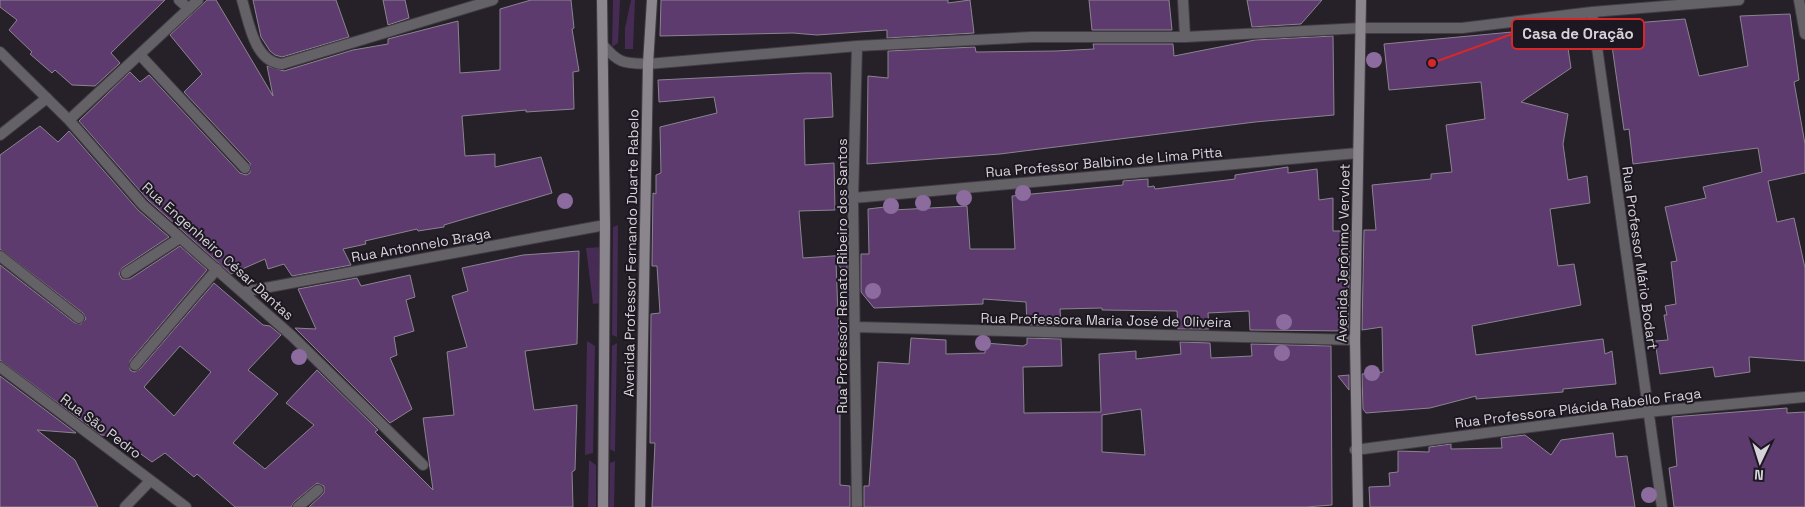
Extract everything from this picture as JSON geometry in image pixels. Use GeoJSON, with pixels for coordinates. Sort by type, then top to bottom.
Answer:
{"type":"FeatureCollection","features":[{"type":"Feature","properties":{"kind":"street"},"geometry":{"type":"LineString","coordinates":[[179,0],[189,9]]}},
{"type":"Feature","properties":{"kind":"street"},"geometry":{"type":"LineString","coordinates":[[70,120],[198,0]]}},
{"type":"Feature","properties":{"kind":"street"},"geometry":{"type":"LineString","coordinates":[[242,0],[257,46],[268,60],[274,64],[282,64],[493,0]]}},
{"type":"Feature","properties":{"kind":"street","name":"Avenida Professor Fernando Duarte Rabelo"},"geometry":{"type":"LineString","coordinates":[[602,0],[605,225],[603,507]]}},
{"type":"Feature","properties":{"kind":"street","name":"Avenida Professor Fernando Duarte Rabelo"},"geometry":{"type":"LineString","coordinates":[[640,507],[648,64],[652,0]]}},
{"type":"Feature","properties":{"kind":"street"},"geometry":{"type":"LineString","coordinates":[[1183,0],[1185,37]]}},
{"type":"Feature","properties":{"kind":"street","name":"Avenida Jerônimo Vervloet"},"geometry":{"type":"LineString","coordinates":[[1358,507],[1355,450],[1355,340],[1361,0]]}},
{"type":"Feature","properties":{"kind":"street"},"geometry":{"type":"LineString","coordinates":[[603,45],[615,60],[626,63],[648,64],[857,46],[1032,37],[1185,37],[1362,28],[1462,28],[1655,4],[1739,0]]}},
{"type":"Feature","properties":{"kind":"street"},"geometry":{"type":"LineString","coordinates":[[1799,0],[1805,34]]}},
{"type":"Feature","properties":{"kind":"street","name":"Rua Professor Mário Bodart"},"geometry":{"type":"LineString","coordinates":[[1592,12],[1647,412],[1662,507]]}},
{"type":"Feature","properties":{"kind":"street","name":"Rua Professor Renato Ribeiro dos Santos"},"geometry":{"type":"LineString","coordinates":[[857,46],[853,198],[857,507]]}},
{"type":"Feature","properties":{"kind":"street","name":"Rua Engenheiro César Dantas"},"geometry":{"type":"LineString","coordinates":[[0,52],[70,120],[143,205],[292,336],[423,465]]}},
{"type":"Feature","properties":{"kind":"street"},"geometry":{"type":"LineString","coordinates":[[140,55],[245,168]]}},
{"type":"Feature","properties":{"kind":"street"},"geometry":{"type":"LineString","coordinates":[[0,135],[47,98]]}},
{"type":"Feature","properties":{"kind":"street","name":"Rua Professor Balbino de Lima Pitta"},"geometry":{"type":"LineString","coordinates":[[853,198],[1358,153]]}},
{"type":"Feature","properties":{"kind":"street","name":"Rua Antonnelo Braga"},"geometry":{"type":"LineString","coordinates":[[243,292],[605,225]]}},
{"type":"Feature","properties":{"kind":"street"},"geometry":{"type":"LineString","coordinates":[[126,272],[180,238]]}},
{"type":"Feature","properties":{"kind":"street"},"geometry":{"type":"LineString","coordinates":[[0,256],[79,318]]}},
{"type":"Feature","properties":{"kind":"street"},"geometry":{"type":"LineString","coordinates":[[134,365],[217,269]]}},
{"type":"Feature","properties":{"kind":"street","name":"Rua Professora Maria José de Oliveira"},"geometry":{"type":"LineString","coordinates":[[856,327],[1355,340]]}},
{"type":"Feature","properties":{"kind":"street","name":"Rua São Pedro"},"geometry":{"type":"LineString","coordinates":[[0,367],[186,507]]}},
{"type":"Feature","properties":{"kind":"street","name":"Rua Professora Plácida Rabello Fraga"},"geometry":{"type":"LineString","coordinates":[[1355,450],[1647,412],[1805,397]]}},
{"type":"Feature","properties":{"kind":"street"},"geometry":{"type":"LineString","coordinates":[[125,507],[150,481]]}},
{"type":"Feature","properties":{"kind":"street"},"geometry":{"type":"LineString","coordinates":[[298,507],[318,490]]}},
{"type":"Feature","properties":{"kind":"shaded area"},"geometry":{"type":"Polygon","coordinates":[[[613,0],[620,0],[618,43],[612,47],[613,0]]]}},
{"type":"Feature","properties":{"kind":"shaded area"},"geometry":{"type":"Polygon","coordinates":[[[631,0],[635,0],[633,49],[625,49],[625,28],[631,0]]]}},
{"type":"Feature","properties":{"kind":"shaded area"},"geometry":{"type":"Polygon","coordinates":[[[618,225],[617,337],[612,335],[613,227],[618,225]]]}},
{"type":"Feature","properties":{"kind":"shaded area"},"geometry":{"type":"Polygon","coordinates":[[[602,247],[601,303],[593,304],[586,248],[602,247]]]}},
{"type":"Feature","properties":{"kind":"shaded area"},"geometry":{"type":"Polygon","coordinates":[[[587,341],[595,346],[593,453],[585,455],[587,341]]]}},
{"type":"Feature","properties":{"kind":"shaded area"},"geometry":{"type":"Polygon","coordinates":[[[617,343],[615,452],[610,449],[612,346],[617,343]]]}},
{"type":"Feature","properties":{"kind":"shaded area"},"geometry":{"type":"Polygon","coordinates":[[[589,460],[596,465],[596,507],[588,507],[589,460]]]}},
{"type":"Feature","properties":{"kind":"shaded area"},"geometry":{"type":"Polygon","coordinates":[[[615,461],[614,507],[609,507],[610,463],[615,461]]]}},
{"type":"Feature","properties":{"kind":"building"},"geometry":{"type":"Polygon","coordinates":[[[0,0],[165,0],[111,53],[120,63],[95,86],[72,85],[55,70],[52,73],[30,54],[32,52],[9,30],[17,20],[0,7],[0,0]]]}},
{"type":"Feature","properties":{"kind":"building"},"geometry":{"type":"Polygon","coordinates":[[[207,0],[216,0],[273,96],[267,66],[284,71],[353,50],[388,44],[388,39],[458,21],[460,73],[500,70],[500,9],[531,0],[571,0],[574,28],[572,29],[579,71],[573,72],[574,109],[526,112],[526,110],[462,116],[465,156],[495,154],[495,167],[541,157],[552,193],[444,225],[444,227],[418,231],[417,229],[365,241],[366,244],[343,249],[351,265],[292,276],[284,264],[268,269],[265,259],[231,274],[148,200],[79,121],[130,72],[140,82],[149,75],[240,173],[246,175],[250,173],[250,163],[184,92],[202,74],[170,35],[207,0]]]}},
{"type":"Feature","properties":{"kind":"building"},"geometry":{"type":"Polygon","coordinates":[[[253,0],[336,0],[349,37],[282,57],[275,55],[261,37],[253,0]]]}},
{"type":"Feature","properties":{"kind":"building"},"geometry":{"type":"Polygon","coordinates":[[[383,0],[405,0],[409,18],[388,25],[383,0]]]}},
{"type":"Feature","properties":{"kind":"building"},"geometry":{"type":"Polygon","coordinates":[[[661,0],[948,0],[948,3],[970,0],[974,33],[887,38],[887,30],[817,35],[793,33],[660,36],[661,0]]]}},
{"type":"Feature","properties":{"kind":"building"},"geometry":{"type":"Polygon","coordinates":[[[1089,0],[1169,0],[1172,30],[1092,30],[1089,0]]]}},
{"type":"Feature","properties":{"kind":"building"},"geometry":{"type":"Polygon","coordinates":[[[1247,0],[1322,0],[1301,24],[1252,27],[1247,0]]]}},
{"type":"Feature","properties":{"kind":"building"},"geometry":{"type":"Polygon","coordinates":[[[1790,14],[1799,80],[1794,82],[1805,144],[1805,173],[1768,181],[1777,222],[1794,218],[1805,268],[1805,361],[1749,357],[1750,372],[1715,377],[1713,367],[1660,374],[1655,341],[1668,340],[1664,315],[1667,315],[1665,306],[1676,304],[1671,262],[1677,261],[1665,207],[1706,198],[1703,187],[1762,172],[1758,148],[1633,164],[1629,129],[1624,130],[1609,25],[1685,19],[1699,76],[1748,66],[1740,16],[1790,14]]]}},
{"type":"Feature","properties":{"kind":"building"},"geometry":{"type":"Polygon","coordinates":[[[1564,22],[1571,68],[1521,102],[1568,114],[1563,144],[1568,180],[1587,176],[1590,203],[1550,209],[1558,266],[1574,264],[1581,305],[1472,326],[1476,355],[1603,339],[1605,354],[1612,351],[1616,384],[1563,389],[1563,392],[1476,399],[1476,396],[1430,408],[1366,413],[1363,409],[1362,374],[1383,372],[1382,327],[1362,330],[1364,230],[1376,230],[1372,185],[1431,179],[1431,174],[1452,172],[1446,125],[1485,119],[1481,82],[1389,90],[1384,44],[1512,32],[1512,29],[1564,22]]]}},
{"type":"Feature","properties":{"kind":"building"},"geometry":{"type":"Polygon","coordinates":[[[1333,36],[1334,115],[1255,122],[1000,154],[867,164],[868,76],[888,78],[888,51],[975,47],[976,52],[1056,51],[1094,49],[1093,44],[1173,44],[1174,56],[1255,40],[1333,36]]]}},
{"type":"Feature","properties":{"kind":"building"},"geometry":{"type":"Polygon","coordinates":[[[831,73],[833,117],[804,119],[805,165],[834,163],[835,210],[799,211],[803,258],[847,255],[847,275],[836,262],[840,367],[840,485],[850,486],[850,507],[652,507],[655,443],[650,443],[651,314],[660,313],[657,266],[652,266],[653,193],[656,194],[656,175],[661,173],[660,127],[717,113],[714,97],[659,102],[658,80],[831,73]]]}},
{"type":"Feature","properties":{"kind":"building"},"geometry":{"type":"Polygon","coordinates":[[[40,126],[58,142],[69,131],[138,210],[169,237],[122,268],[119,274],[122,279],[130,279],[180,246],[207,270],[130,361],[130,370],[134,372],[140,369],[214,283],[263,325],[270,326],[281,335],[248,370],[278,394],[233,443],[265,469],[314,425],[286,403],[317,370],[378,430],[375,432],[433,490],[423,418],[454,415],[447,352],[467,347],[452,296],[468,291],[462,268],[523,255],[579,251],[577,344],[525,351],[534,410],[577,405],[575,470],[572,472],[573,507],[309,507],[324,493],[324,486],[317,483],[294,502],[291,507],[235,507],[197,474],[194,477],[165,453],[152,462],[116,436],[101,435],[0,360],[0,265],[75,323],[81,324],[86,319],[83,313],[0,249],[0,155],[40,126]],[[180,346],[144,387],[174,416],[211,372],[180,346]]]}},
{"type":"Feature","properties":{"kind":"building"},"geometry":{"type":"Polygon","coordinates":[[[1288,167],[1288,173],[1317,169],[1319,200],[1333,198],[1333,231],[1350,231],[1348,331],[1250,330],[1249,311],[1208,313],[1209,329],[1178,329],[1177,311],[1102,310],[1102,308],[1060,309],[1061,325],[1027,325],[1026,302],[983,299],[983,304],[874,308],[861,292],[861,254],[869,254],[868,209],[893,206],[893,210],[967,206],[970,249],[1015,249],[1012,196],[1123,185],[1123,181],[1148,179],[1148,187],[1154,186],[1155,189],[1235,179],[1235,175],[1288,167]]]}},
{"type":"Feature","properties":{"kind":"building"},"geometry":{"type":"Polygon","coordinates":[[[410,275],[415,297],[406,300],[414,331],[394,337],[397,355],[390,358],[412,409],[390,423],[295,328],[316,329],[298,289],[357,278],[361,286],[410,275]]]}},
{"type":"Feature","properties":{"kind":"building"},"geometry":{"type":"Polygon","coordinates":[[[911,338],[946,340],[946,354],[985,353],[985,343],[1023,346],[1027,344],[1027,338],[1061,339],[1062,366],[1023,367],[1024,413],[1101,412],[1099,354],[1136,351],[1136,359],[1181,354],[1180,342],[1210,343],[1211,358],[1252,356],[1251,344],[1331,346],[1332,505],[1306,507],[864,507],[864,486],[869,486],[878,362],[909,364],[911,338]],[[1141,409],[1102,415],[1102,452],[1145,455],[1141,409]]]}},
{"type":"Feature","properties":{"kind":"building"},"geometry":{"type":"Polygon","coordinates":[[[1349,375],[1349,390],[1338,376],[1349,375]]]}},
{"type":"Feature","properties":{"kind":"building"},"geometry":{"type":"Polygon","coordinates":[[[0,376],[76,433],[37,430],[75,460],[98,507],[0,507],[0,376]]]}},
{"type":"Feature","properties":{"kind":"building"},"geometry":{"type":"Polygon","coordinates":[[[1787,408],[1787,413],[1805,412],[1805,507],[1674,507],[1669,468],[1677,466],[1672,417],[1787,408]]]}},
{"type":"Feature","properties":{"kind":"building"},"geometry":{"type":"Polygon","coordinates":[[[1613,433],[1616,457],[1627,456],[1635,507],[1370,507],[1369,487],[1390,486],[1389,473],[1398,472],[1398,451],[1429,452],[1429,447],[1451,444],[1451,449],[1502,448],[1501,438],[1525,435],[1551,455],[1561,440],[1613,433]]]}},
{"type":"Feature","properties":{"kind":"place","name":"Casa de Oração"},"geometry":{"type":"Point","coordinates":[1432,63]}}]}
